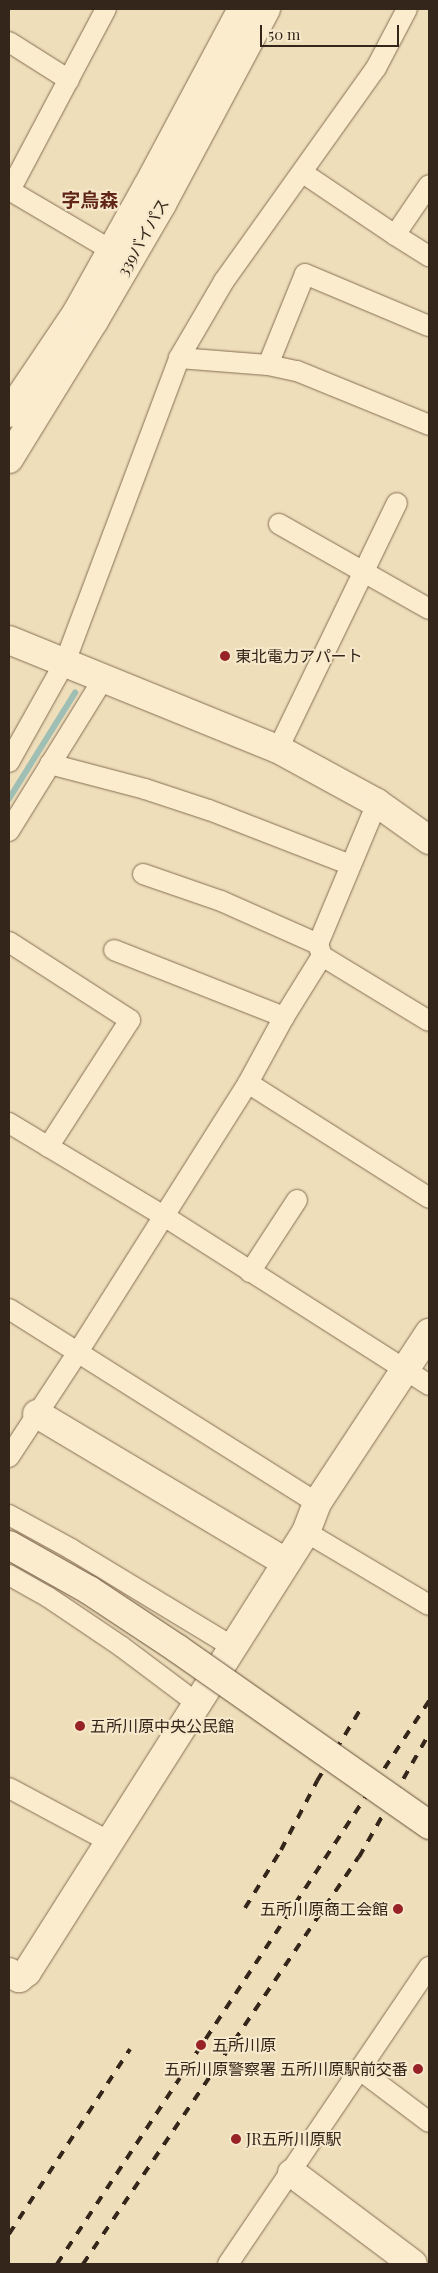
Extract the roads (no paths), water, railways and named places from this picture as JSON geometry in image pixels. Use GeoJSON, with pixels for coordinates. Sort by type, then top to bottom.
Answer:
{"type":"FeatureCollection","features":[{"type":"Feature","properties":{"kind":"street"},"geometry":{"type":"LineString","coordinates":[[106,9],[9,191],[111,250]]}},
{"type":"Feature","properties":{"kind":"street"},"geometry":{"type":"LineString","coordinates":[[9,413],[77,312],[147,187],[242,9]]}},
{"type":"Feature","properties":{"kind":"street","name":"339バイパス"},"geometry":{"type":"LineString","coordinates":[[9,458],[157,213],[266,9]]}},
{"type":"Feature","properties":{"kind":"street"},"geometry":{"type":"LineString","coordinates":[[9,762],[65,662],[179,358],[224,281],[303,173],[376,68],[407,9]]}},
{"type":"Feature","properties":{"kind":"street"},"geometry":{"type":"LineString","coordinates":[[9,42],[69,80]]}},
{"type":"Feature","properties":{"kind":"street"},"geometry":{"type":"LineString","coordinates":[[303,173],[429,256]]}},
{"type":"Feature","properties":{"kind":"street"},"geometry":{"type":"LineString","coordinates":[[395,234],[429,185]]}},
{"type":"Feature","properties":{"kind":"street"},"geometry":{"type":"LineString","coordinates":[[268,365],[305,274],[429,326]]}},
{"type":"Feature","properties":{"kind":"street"},"geometry":{"type":"LineString","coordinates":[[179,358],[268,365],[297,371],[429,426]]}},
{"type":"Feature","properties":{"kind":"street"},"geometry":{"type":"LineString","coordinates":[[278,749],[397,503]]}},
{"type":"Feature","properties":{"kind":"street"},"geometry":{"type":"LineString","coordinates":[[279,524],[429,609]]}},
{"type":"Feature","properties":{"kind":"street"},"geometry":{"type":"LineString","coordinates":[[9,640],[278,749],[377,803],[429,840]]}},
{"type":"Feature","properties":{"kind":"street"},"geometry":{"type":"LineString","coordinates":[[9,831],[104,678]]}},
{"type":"Feature","properties":{"kind":"street"},"geometry":{"type":"LineString","coordinates":[[50,764],[145,789],[209,810],[351,864]]}},
{"type":"Feature","properties":{"kind":"street"},"geometry":{"type":"LineString","coordinates":[[9,1457],[78,1352],[248,1083],[320,950],[351,864],[377,803]]}},
{"type":"Feature","properties":{"kind":"street"},"geometry":{"type":"LineString","coordinates":[[143,874],[221,901],[320,950],[429,1021]]}},
{"type":"Feature","properties":{"kind":"street"},"geometry":{"type":"LineString","coordinates":[[9,942],[130,1020],[48,1147]]}},
{"type":"Feature","properties":{"kind":"street"},"geometry":{"type":"LineString","coordinates":[[114,950],[284,1017]]}},
{"type":"Feature","properties":{"kind":"street"},"geometry":{"type":"LineString","coordinates":[[248,1083],[429,1198]]}},
{"type":"Feature","properties":{"kind":"street"},"geometry":{"type":"LineString","coordinates":[[9,1123],[164,1216],[429,1385]]}},
{"type":"Feature","properties":{"kind":"street"},"geometry":{"type":"LineString","coordinates":[[250,1272],[297,1200]]}},
{"type":"Feature","properties":{"kind":"street"},"geometry":{"type":"LineString","coordinates":[[9,1309],[317,1503]]}},
{"type":"Feature","properties":{"kind":"street"},"geometry":{"type":"LineString","coordinates":[[9,1972],[19,1978],[28,1972],[198,1704],[231,1646],[306,1532],[317,1503],[406,1371],[429,1333]]}},
{"type":"Feature","properties":{"kind":"street"},"geometry":{"type":"LineString","coordinates":[[37,1414],[285,1562]]}},
{"type":"Feature","properties":{"kind":"street"},"geometry":{"type":"LineString","coordinates":[[9,1515],[72,1549],[231,1646]]}},
{"type":"Feature","properties":{"kind":"street"},"geometry":{"type":"LineString","coordinates":[[306,1532],[429,1605]]}},
{"type":"Feature","properties":{"kind":"street"},"geometry":{"type":"LineString","coordinates":[[9,1545],[89,1590],[178,1649],[429,1825]]}},
{"type":"Feature","properties":{"kind":"street"},"geometry":{"type":"LineString","coordinates":[[9,1575],[48,1597],[122,1647],[198,1704]]}},
{"type":"Feature","properties":{"kind":"street"},"geometry":{"type":"LineString","coordinates":[[9,1788],[110,1842]]}},
{"type":"Feature","properties":{"kind":"street"},"geometry":{"type":"LineString","coordinates":[[228,2264],[292,2173],[429,1967]]}},
{"type":"Feature","properties":{"kind":"street"},"geometry":{"type":"LineString","coordinates":[[360,2070],[429,2122]]}},
{"type":"Feature","properties":{"kind":"street"},"geometry":{"type":"LineString","coordinates":[[292,2173],[413,2264]]}},
{"type":"Feature","properties":{"kind":"waterway"},"geometry":{"type":"LineString","coordinates":[[9,799],[75,693]]}},
{"type":"Feature","properties":{"kind":"railway"},"geometry":{"type":"LineString","coordinates":[[57,2264],[429,1701]]}},
{"type":"Feature","properties":{"kind":"railway"},"geometry":{"type":"LineString","coordinates":[[245,1908],[281,1850],[317,1781],[360,1710]]}},
{"type":"Feature","properties":{"kind":"railway"},"geometry":{"type":"LineString","coordinates":[[83,2264],[359,1857],[429,1734]]}},
{"type":"Feature","properties":{"kind":"railway"},"geometry":{"type":"LineString","coordinates":[[9,2234],[130,2049]]}},
{"type":"Feature","properties":{"kind":"place","name":"東北電力アパート"},"geometry":{"type":"Point","coordinates":[225,656]}},
{"type":"Feature","properties":{"kind":"place","name":"五所川原中央公民館"},"geometry":{"type":"Point","coordinates":[80,1726]}},
{"type":"Feature","properties":{"kind":"place","name":"五所川原商工会館"},"geometry":{"type":"Point","coordinates":[398,1909]}},
{"type":"Feature","properties":{"kind":"place","name":"五所川原"},"geometry":{"type":"Point","coordinates":[201,2045]}},
{"type":"Feature","properties":{"kind":"place","name":"五所川原警察署 五所川原駅前交番"},"geometry":{"type":"Point","coordinates":[418,2069]}},
{"type":"Feature","properties":{"kind":"place","name":"JR五所川原駅"},"geometry":{"type":"Point","coordinates":[236,2139]}},
{"type":"Feature","properties":{"kind":"district","name":"字烏森"},"geometry":{"type":"Point","coordinates":[90,200]}}]}
